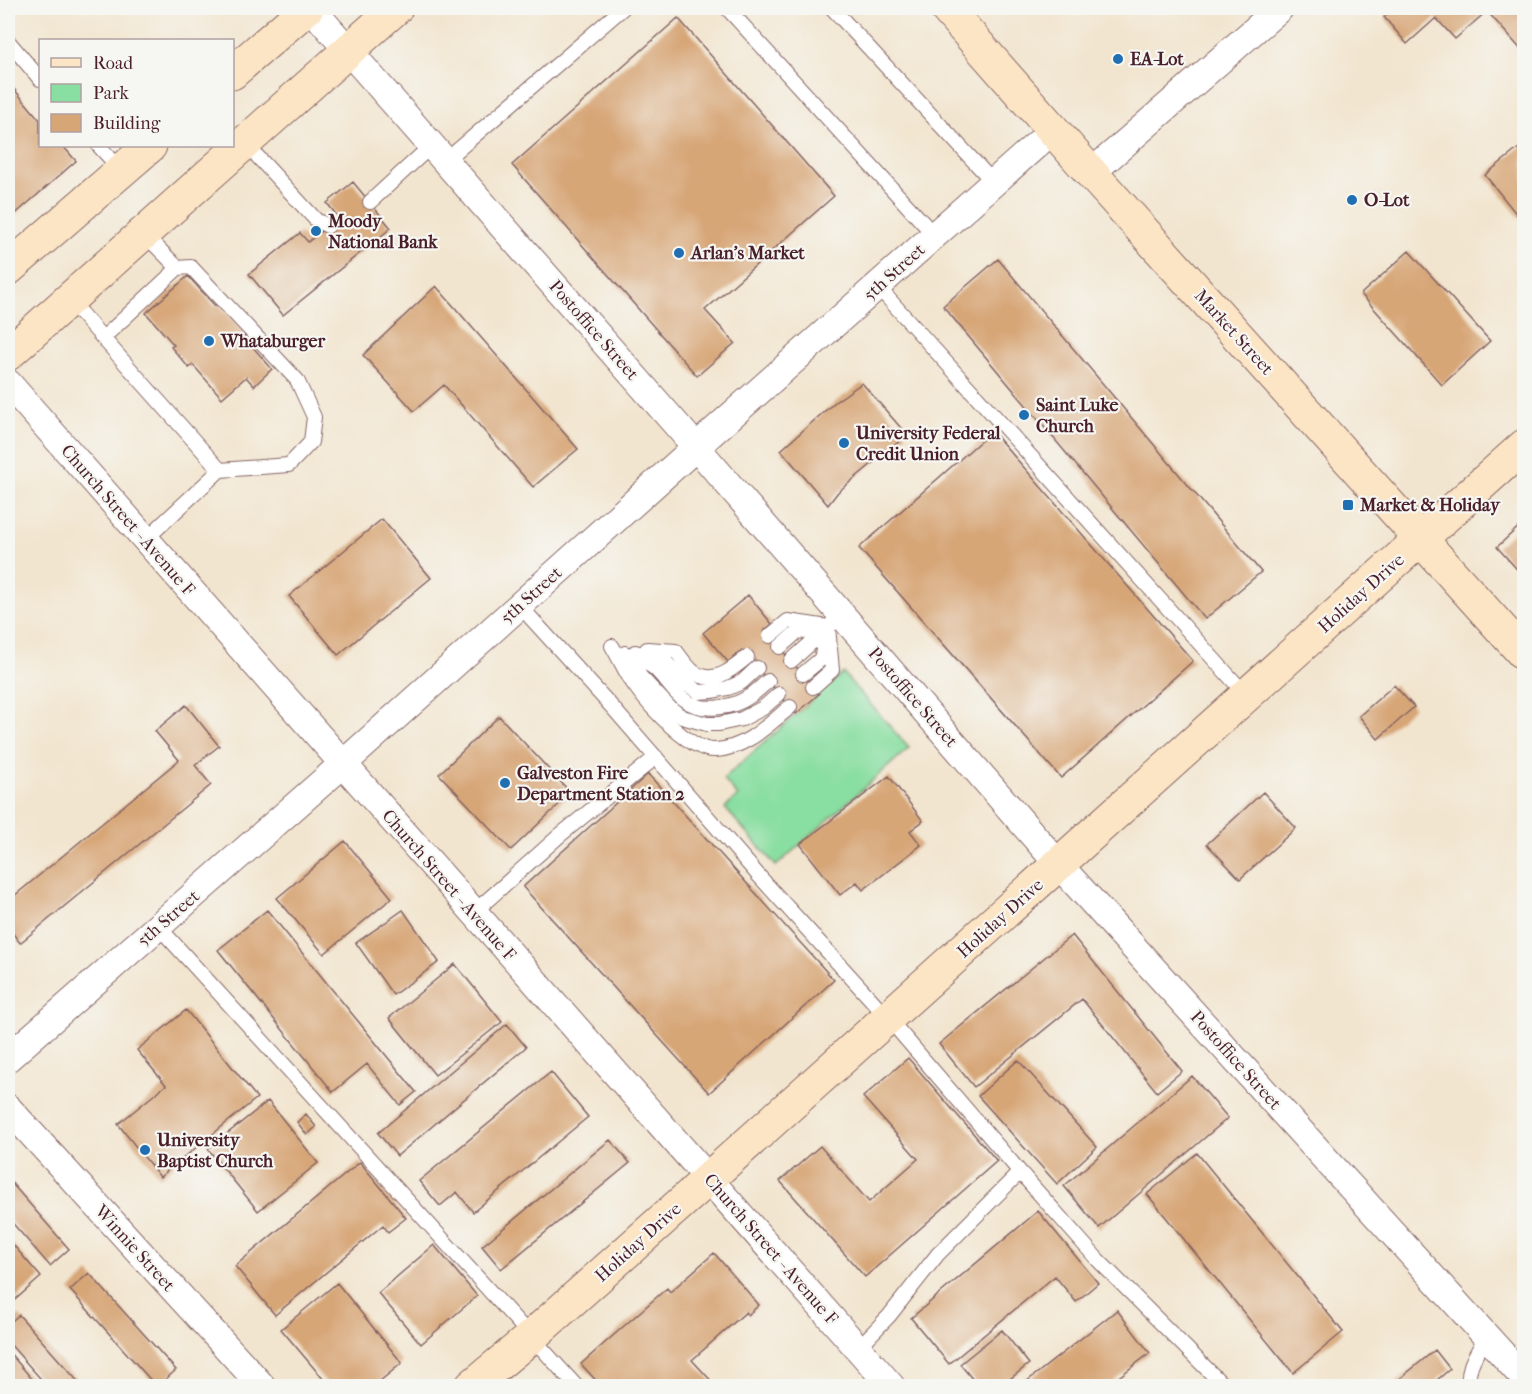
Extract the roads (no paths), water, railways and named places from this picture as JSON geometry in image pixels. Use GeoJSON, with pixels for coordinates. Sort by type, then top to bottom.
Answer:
{"type":"FeatureCollection","features":[{"type":"Feature","properties":{"kind":"street","name":"Postoffice Street"},"geometry":{"type":"LineString","coordinates":[[309,8],[696,447],[835,621],[1524,1378]]}},
{"type":"Feature","properties":{"kind":"street"},"geometry":{"type":"LineString","coordinates":[[234,71],[309,8]]}},
{"type":"Feature","properties":{"kind":"street"},"geometry":{"type":"LineString","coordinates":[[8,354],[396,8]]}},
{"type":"Feature","properties":{"kind":"street","name":"Market Street"},"geometry":{"type":"LineString","coordinates":[[946,8],[1090,173],[1524,654]]}},
{"type":"Feature","properties":{"kind":"street"},"geometry":{"type":"LineString","coordinates":[[1090,173],[1276,9]]}},
{"type":"Feature","properties":{"kind":"street","name":"5th Street"},"geometry":{"type":"LineString","coordinates":[[8,1058],[343,764],[1053,130]]}},
{"type":"Feature","properties":{"kind":"street"},"geometry":{"type":"LineString","coordinates":[[8,269],[149,147]]}},
{"type":"Feature","properties":{"kind":"street","name":"Church Street - Avenue F"},"geometry":{"type":"LineString","coordinates":[[8,383],[891,1386]]}},
{"type":"Feature","properties":{"kind":"street","name":"Holiday Drive"},"geometry":{"type":"LineString","coordinates":[[472,1386],[531,1337],[708,1179],[1524,446]]}},
{"type":"Feature","properties":{"kind":"street","name":"Winnie Street"},"geometry":{"type":"LineString","coordinates":[[8,1108],[262,1386]]}},
{"type":"Feature","properties":{"kind":"lane"},"geometry":{"type":"LineString","coordinates":[[370,202],[438,153],[623,8]]}},
{"type":"Feature","properties":{"kind":"lane"},"geometry":{"type":"LineString","coordinates":[[727,8],[935,236]]}},
{"type":"Feature","properties":{"kind":"lane"},"geometry":{"type":"LineString","coordinates":[[832,8],[994,183]]}},
{"type":"Feature","properties":{"kind":"lane"},"geometry":{"type":"LineString","coordinates":[[8,41],[39,78]]}},
{"type":"Feature","properties":{"kind":"lane"},"geometry":{"type":"LineString","coordinates":[[245,143],[316,220],[328,226]]}},
{"type":"Feature","properties":{"kind":"lane"},"geometry":{"type":"LineString","coordinates":[[100,147],[122,170]]}},
{"type":"Feature","properties":{"kind":"lane"},"geometry":{"type":"LineString","coordinates":[[143,233],[178,268]]}},
{"type":"Feature","properties":{"kind":"lane"},"geometry":{"type":"LineString","coordinates":[[103,338],[178,268],[191,267],[297,380],[314,417],[311,442],[289,465],[220,470],[145,540]]}},
{"type":"Feature","properties":{"kind":"lane"},"geometry":{"type":"LineString","coordinates":[[878,286],[1247,696]]}},
{"type":"Feature","properties":{"kind":"lane"},"geometry":{"type":"LineString","coordinates":[[69,300],[220,470]]}},
{"type":"Feature","properties":{"kind":"lane"},"geometry":{"type":"LineString","coordinates":[[520,606],[888,1018],[1098,1260],[1224,1386]]}},
{"type":"Feature","properties":{"kind":"lane"},"geometry":{"type":"LineString","coordinates":[[770,636],[788,621],[835,621]]}},
{"type":"Feature","properties":{"kind":"lane"},"geometry":{"type":"LineString","coordinates":[[780,648],[797,632],[835,621]]}},
{"type":"Feature","properties":{"kind":"lane"},"geometry":{"type":"LineString","coordinates":[[791,661],[835,621]]}},
{"type":"Feature","properties":{"kind":"lane"},"geometry":{"type":"LineString","coordinates":[[802,674],[821,659],[835,621]]}},
{"type":"Feature","properties":{"kind":"lane"},"geometry":{"type":"LineString","coordinates":[[813,687],[832,670],[835,621]]}},
{"type":"Feature","properties":{"kind":"lane"},"geometry":{"type":"LineString","coordinates":[[612,646],[675,651],[694,672],[704,677],[724,674],[747,657]]}},
{"type":"Feature","properties":{"kind":"lane"},"geometry":{"type":"LineString","coordinates":[[612,646],[664,660],[685,683],[699,692],[728,688],[742,682],[757,668]]}},
{"type":"Feature","properties":{"kind":"lane"},"geometry":{"type":"LineString","coordinates":[[612,646],[655,669],[684,700],[692,705],[722,707],[742,701],[768,681]]}},
{"type":"Feature","properties":{"kind":"lane"},"geometry":{"type":"LineString","coordinates":[[612,646],[669,707],[682,717],[694,721],[720,724],[742,719],[763,708],[779,694]]}},
{"type":"Feature","properties":{"kind":"lane"},"geometry":{"type":"LineString","coordinates":[[612,646],[634,686],[665,721],[701,748],[714,750],[739,744],[751,738],[790,707]]}},
{"type":"Feature","properties":{"kind":"lane"},"geometry":{"type":"LineString","coordinates":[[473,913],[559,837],[656,757]]}},
{"type":"Feature","properties":{"kind":"lane"},"geometry":{"type":"LineString","coordinates":[[158,926],[576,1386]]}},
{"type":"Feature","properties":{"kind":"lane"},"geometry":{"type":"LineString","coordinates":[[858,1348],[889,1316],[938,1254],[1020,1172]]}},
{"type":"Feature","properties":{"kind":"lane"},"geometry":{"type":"LineString","coordinates":[[1470,1386],[1471,1364],[1486,1336]]}},
{"type":"Feature","properties":{"kind":"place","name":"EA-Lot"},"geometry":{"type":"Point","coordinates":[1118,59]}},
{"type":"Feature","properties":{"kind":"place","name":"O-Lot"},"geometry":{"type":"Point","coordinates":[1352,200]}},
{"type":"Feature","properties":{"kind":"place","name":"Moody National Bank"},"geometry":{"type":"Point","coordinates":[316,231]}},
{"type":"Feature","properties":{"kind":"place","name":"Arlan's Market"},"geometry":{"type":"Point","coordinates":[679,253]}},
{"type":"Feature","properties":{"kind":"place","name":"Whataburger"},"geometry":{"type":"Point","coordinates":[209,341]}},
{"type":"Feature","properties":{"kind":"place","name":"Saint Luke Church"},"geometry":{"type":"Point","coordinates":[1024,415]}},
{"type":"Feature","properties":{"kind":"place","name":"University Federal Credit Union"},"geometry":{"type":"Point","coordinates":[844,443]}},
{"type":"Feature","properties":{"kind":"place","name":"Market & Holiday"},"geometry":{"type":"Point","coordinates":[1348,505]}},
{"type":"Feature","properties":{"kind":"place","name":"Galveston Fire Department Station 2"},"geometry":{"type":"Point","coordinates":[505,783]}},
{"type":"Feature","properties":{"kind":"place","name":"University Baptist Church"},"geometry":{"type":"Point","coordinates":[145,1150]}}]}
